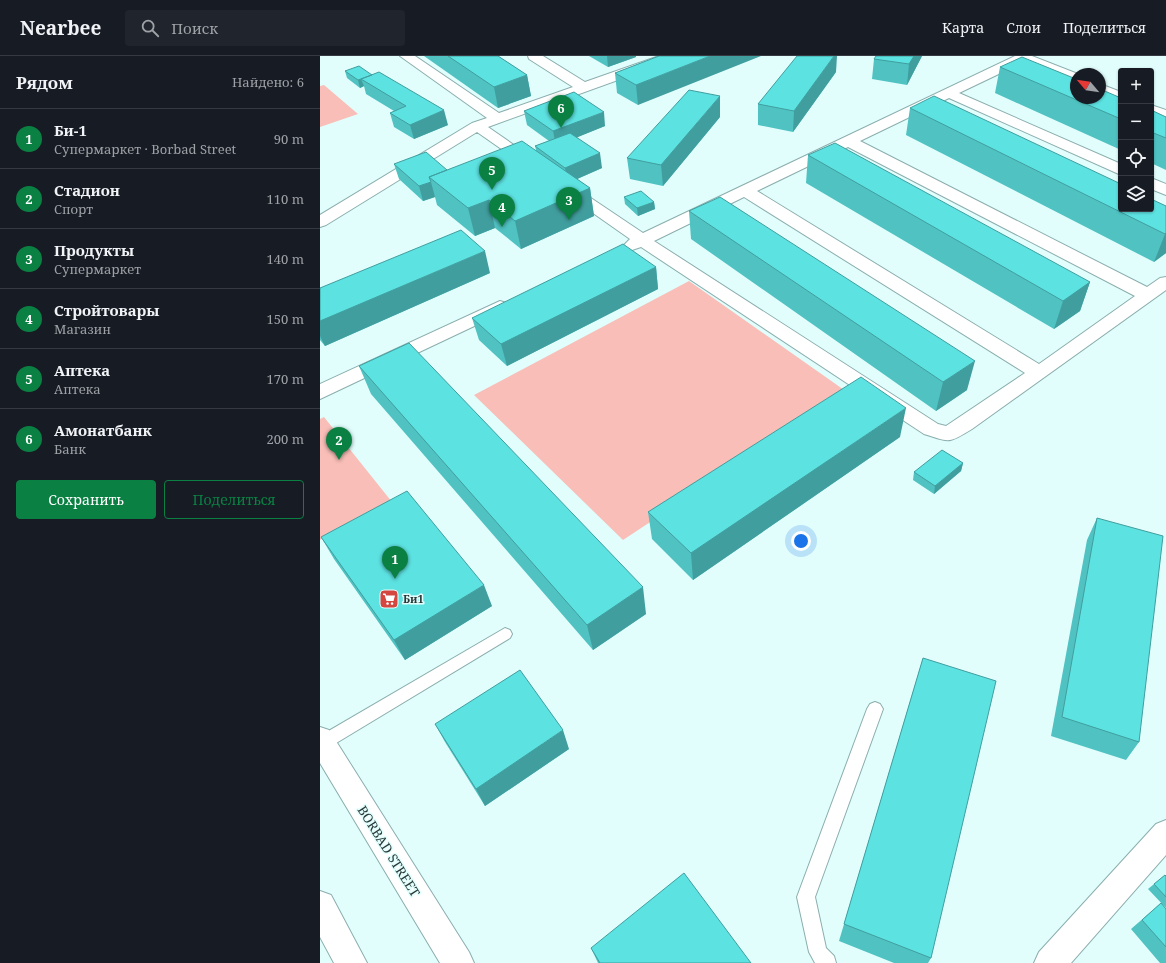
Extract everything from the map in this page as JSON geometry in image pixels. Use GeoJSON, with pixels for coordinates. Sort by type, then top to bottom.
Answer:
{"type":"FeatureCollection","features":[{"type":"Feature","properties":{"kind":"street"},"geometry":{"type":"LineString","coordinates":[[406,56],[497,118]]}},
{"type":"Feature","properties":{"kind":"street"},"geometry":{"type":"LineString","coordinates":[[534,56],[583,87]]}},
{"type":"Feature","properties":{"kind":"street"},"geometry":{"type":"LineString","coordinates":[[320,222],[477,126],[671,56]]}},
{"type":"Feature","properties":{"kind":"street"},"geometry":{"type":"LineString","coordinates":[[621,250],[1022,56],[1070,76]]}},
{"type":"Feature","properties":{"kind":"street"},"geometry":{"type":"LineString","coordinates":[[1106,91],[1118,96]]}},
{"type":"Feature","properties":{"kind":"street"},"geometry":{"type":"LineString","coordinates":[[948,93],[1118,169]]}},
{"type":"Feature","properties":{"kind":"street"},"geometry":{"type":"LineString","coordinates":[[1154,110],[1166,115]]}},
{"type":"Feature","properties":{"kind":"street"},"geometry":{"type":"LineString","coordinates":[[477,126],[642,240],[931,429],[948,434],[1039,373],[1166,282]]}},
{"type":"Feature","properties":{"kind":"street"},"geometry":{"type":"LineString","coordinates":[[848,141],[1148,295]]}},
{"type":"Feature","properties":{"kind":"street"},"geometry":{"type":"LineString","coordinates":[[1154,185],[1166,190]]}},
{"type":"Feature","properties":{"kind":"street"},"geometry":{"type":"LineString","coordinates":[[744,190],[1039,373]]}},
{"type":"Feature","properties":{"kind":"street"},"geometry":{"type":"LineString","coordinates":[[320,391],[514,301]]}},
{"type":"Feature","properties":{"kind":"street","name":"BORBAD STREET"},"geometry":{"type":"LineString","coordinates":[[321,741],[458,963]]}},
{"type":"Feature","properties":{"kind":"street"},"geometry":{"type":"LineString","coordinates":[[1050,963],[1166,834]]}},
{"type":"Feature","properties":{"kind":"street"},"geometry":{"type":"LineString","coordinates":[[320,906],[351,963]]}},
{"type":"Feature","properties":{"kind":"lane"},"geometry":{"type":"LineString","coordinates":[[321,741],[504,634]]}},
{"type":"Feature","properties":{"kind":"lane"},"geometry":{"type":"LineString","coordinates":[[827,963],[818,952],[806,897],[875,709]]}},
{"type":"Feature","properties":{"kind":"shaded area"},"geometry":{"type":"Polygon","coordinates":[[[324,85],[358,114],[320,127],[320,86],[324,85]]]}},
{"type":"Feature","properties":{"kind":"shaded area"},"geometry":{"type":"Polygon","coordinates":[[[689,281],[847,392],[623,540],[474,395],[689,281]]]}},
{"type":"Feature","properties":{"kind":"shaded area"},"geometry":{"type":"Polygon","coordinates":[[[324,417],[392,502],[320,540],[320,419],[324,417]]]}},
{"type":"Feature","properties":{"kind":"building"},"geometry":{"type":"Polygon","coordinates":[[[448,56],[498,56],[527,75],[494,87],[448,56]]]}},
{"type":"Feature","properties":{"kind":"building"},"geometry":{"type":"Polygon","coordinates":[[[659,56],[710,56],[636,85],[615,73],[659,56]]]}},
{"type":"Feature","properties":{"kind":"building"},"geometry":{"type":"Polygon","coordinates":[[[797,56],[834,56],[794,111],[758,104],[797,56]]]}},
{"type":"Feature","properties":{"kind":"building"},"geometry":{"type":"Polygon","coordinates":[[[876,56],[914,56],[909,64],[874,59],[876,56]]]}},
{"type":"Feature","properties":{"kind":"building"},"geometry":{"type":"Polygon","coordinates":[[[1022,57],[1070,77],[1070,97],[1000,67],[1022,57]]]}},
{"type":"Feature","properties":{"kind":"building"},"geometry":{"type":"Polygon","coordinates":[[[359,66],[372,75],[358,80],[345,71],[359,66]]]}},
{"type":"Feature","properties":{"kind":"building"},"geometry":{"type":"Polygon","coordinates":[[[379,72],[444,110],[410,125],[390,113],[406,106],[361,79],[379,72]]]}},
{"type":"Feature","properties":{"kind":"building"},"geometry":{"type":"Polygon","coordinates":[[[689,90],[720,96],[661,165],[627,158],[689,90]]]}},
{"type":"Feature","properties":{"kind":"building"},"geometry":{"type":"Polygon","coordinates":[[[574,92],[604,112],[553,131],[524,111],[574,92]]]}},
{"type":"Feature","properties":{"kind":"building"},"geometry":{"type":"Polygon","coordinates":[[[1106,92],[1118,97],[1118,118],[1086,104],[1106,104],[1106,92]]]}},
{"type":"Feature","properties":{"kind":"building"},"geometry":{"type":"Polygon","coordinates":[[[934,96],[1118,183],[1118,211],[910,108],[934,96]]]}},
{"type":"Feature","properties":{"kind":"building"},"geometry":{"type":"Polygon","coordinates":[[[1154,111],[1166,117],[1166,138],[1154,133],[1154,111]]]}},
{"type":"Feature","properties":{"kind":"building"},"geometry":{"type":"Polygon","coordinates":[[[570,133],[600,153],[565,168],[535,146],[570,133]]]}},
{"type":"Feature","properties":{"kind":"building"},"geometry":{"type":"Polygon","coordinates":[[[522,141],[590,188],[515,221],[489,200],[468,208],[429,177],[522,141]]]}},
{"type":"Feature","properties":{"kind":"building"},"geometry":{"type":"Polygon","coordinates":[[[835,143],[1090,282],[1063,301],[808,155],[835,143]]]}},
{"type":"Feature","properties":{"kind":"building"},"geometry":{"type":"Polygon","coordinates":[[[426,152],[447,170],[429,177],[431,182],[419,186],[394,164],[426,152]]]}},
{"type":"Feature","properties":{"kind":"building"},"geometry":{"type":"Polygon","coordinates":[[[641,191],[654,202],[637,208],[624,197],[641,191]]]}},
{"type":"Feature","properties":{"kind":"building"},"geometry":{"type":"Polygon","coordinates":[[[720,197],[975,361],[943,382],[689,211],[720,197]]]}},
{"type":"Feature","properties":{"kind":"building"},"geometry":{"type":"Polygon","coordinates":[[[1154,200],[1166,206],[1165,234],[1120,212],[1154,212],[1154,200]]]}},
{"type":"Feature","properties":{"kind":"building"},"geometry":{"type":"Polygon","coordinates":[[[461,230],[485,251],[320,321],[320,288],[461,230]]]}},
{"type":"Feature","properties":{"kind":"building"},"geometry":{"type":"Polygon","coordinates":[[[623,244],[656,267],[501,344],[472,318],[623,244]]]}},
{"type":"Feature","properties":{"kind":"building"},"geometry":{"type":"Polygon","coordinates":[[[409,343],[643,587],[587,625],[359,366],[409,343]]]}},
{"type":"Feature","properties":{"kind":"building"},"geometry":{"type":"Polygon","coordinates":[[[861,377],[906,408],[691,553],[648,512],[861,377]]]}},
{"type":"Feature","properties":{"kind":"building"},"geometry":{"type":"Polygon","coordinates":[[[942,450],[963,463],[935,486],[914,472],[942,450]]]}},
{"type":"Feature","properties":{"kind":"building"},"geometry":{"type":"Polygon","coordinates":[[[407,491],[484,585],[394,640],[321,537],[407,491]]]}},
{"type":"Feature","properties":{"kind":"building"},"geometry":{"type":"Polygon","coordinates":[[[1097,518],[1163,536],[1139,742],[1062,717],[1097,518]]]}},
{"type":"Feature","properties":{"kind":"building"},"geometry":{"type":"Polygon","coordinates":[[[923,658],[996,681],[931,958],[844,924],[923,658]]]}},
{"type":"Feature","properties":{"kind":"building"},"geometry":{"type":"Polygon","coordinates":[[[520,670],[563,730],[476,789],[435,724],[520,670]]]}},
{"type":"Feature","properties":{"kind":"building"},"geometry":{"type":"Polygon","coordinates":[[[684,873],[751,963],[600,963],[591,948],[684,873]]]}},
{"type":"Feature","properties":{"kind":"building"},"geometry":{"type":"Polygon","coordinates":[[[1165,875],[1166,876],[1166,897],[1154,884],[1165,875]]]}},
{"type":"Feature","properties":{"kind":"building"},"geometry":{"type":"Polygon","coordinates":[[[1161,903],[1166,909],[1166,947],[1142,920],[1161,903]]]}},
{"type":"Feature","properties":{"kind":"place","name":"Амонатбанк"},"geometry":{"type":"Point","coordinates":[561,128]}},
{"type":"Feature","properties":{"kind":"place","name":"Аптека"},"geometry":{"type":"Point","coordinates":[492,190]}},
{"type":"Feature","properties":{"kind":"place","name":"Продукты"},"geometry":{"type":"Point","coordinates":[569,220]}},
{"type":"Feature","properties":{"kind":"place","name":"Стройтовары"},"geometry":{"type":"Point","coordinates":[502,227]}},
{"type":"Feature","properties":{"kind":"place","name":"Стадион"},"geometry":{"type":"Point","coordinates":[339,460]}},
{"type":"Feature","properties":{"kind":"place","name":"Би-1"},"geometry":{"type":"Point","coordinates":[395,579]}},
{"type":"Feature","properties":{"kind":"place","name":"Би1"},"geometry":{"type":"Point","coordinates":[389,599]}}]}
